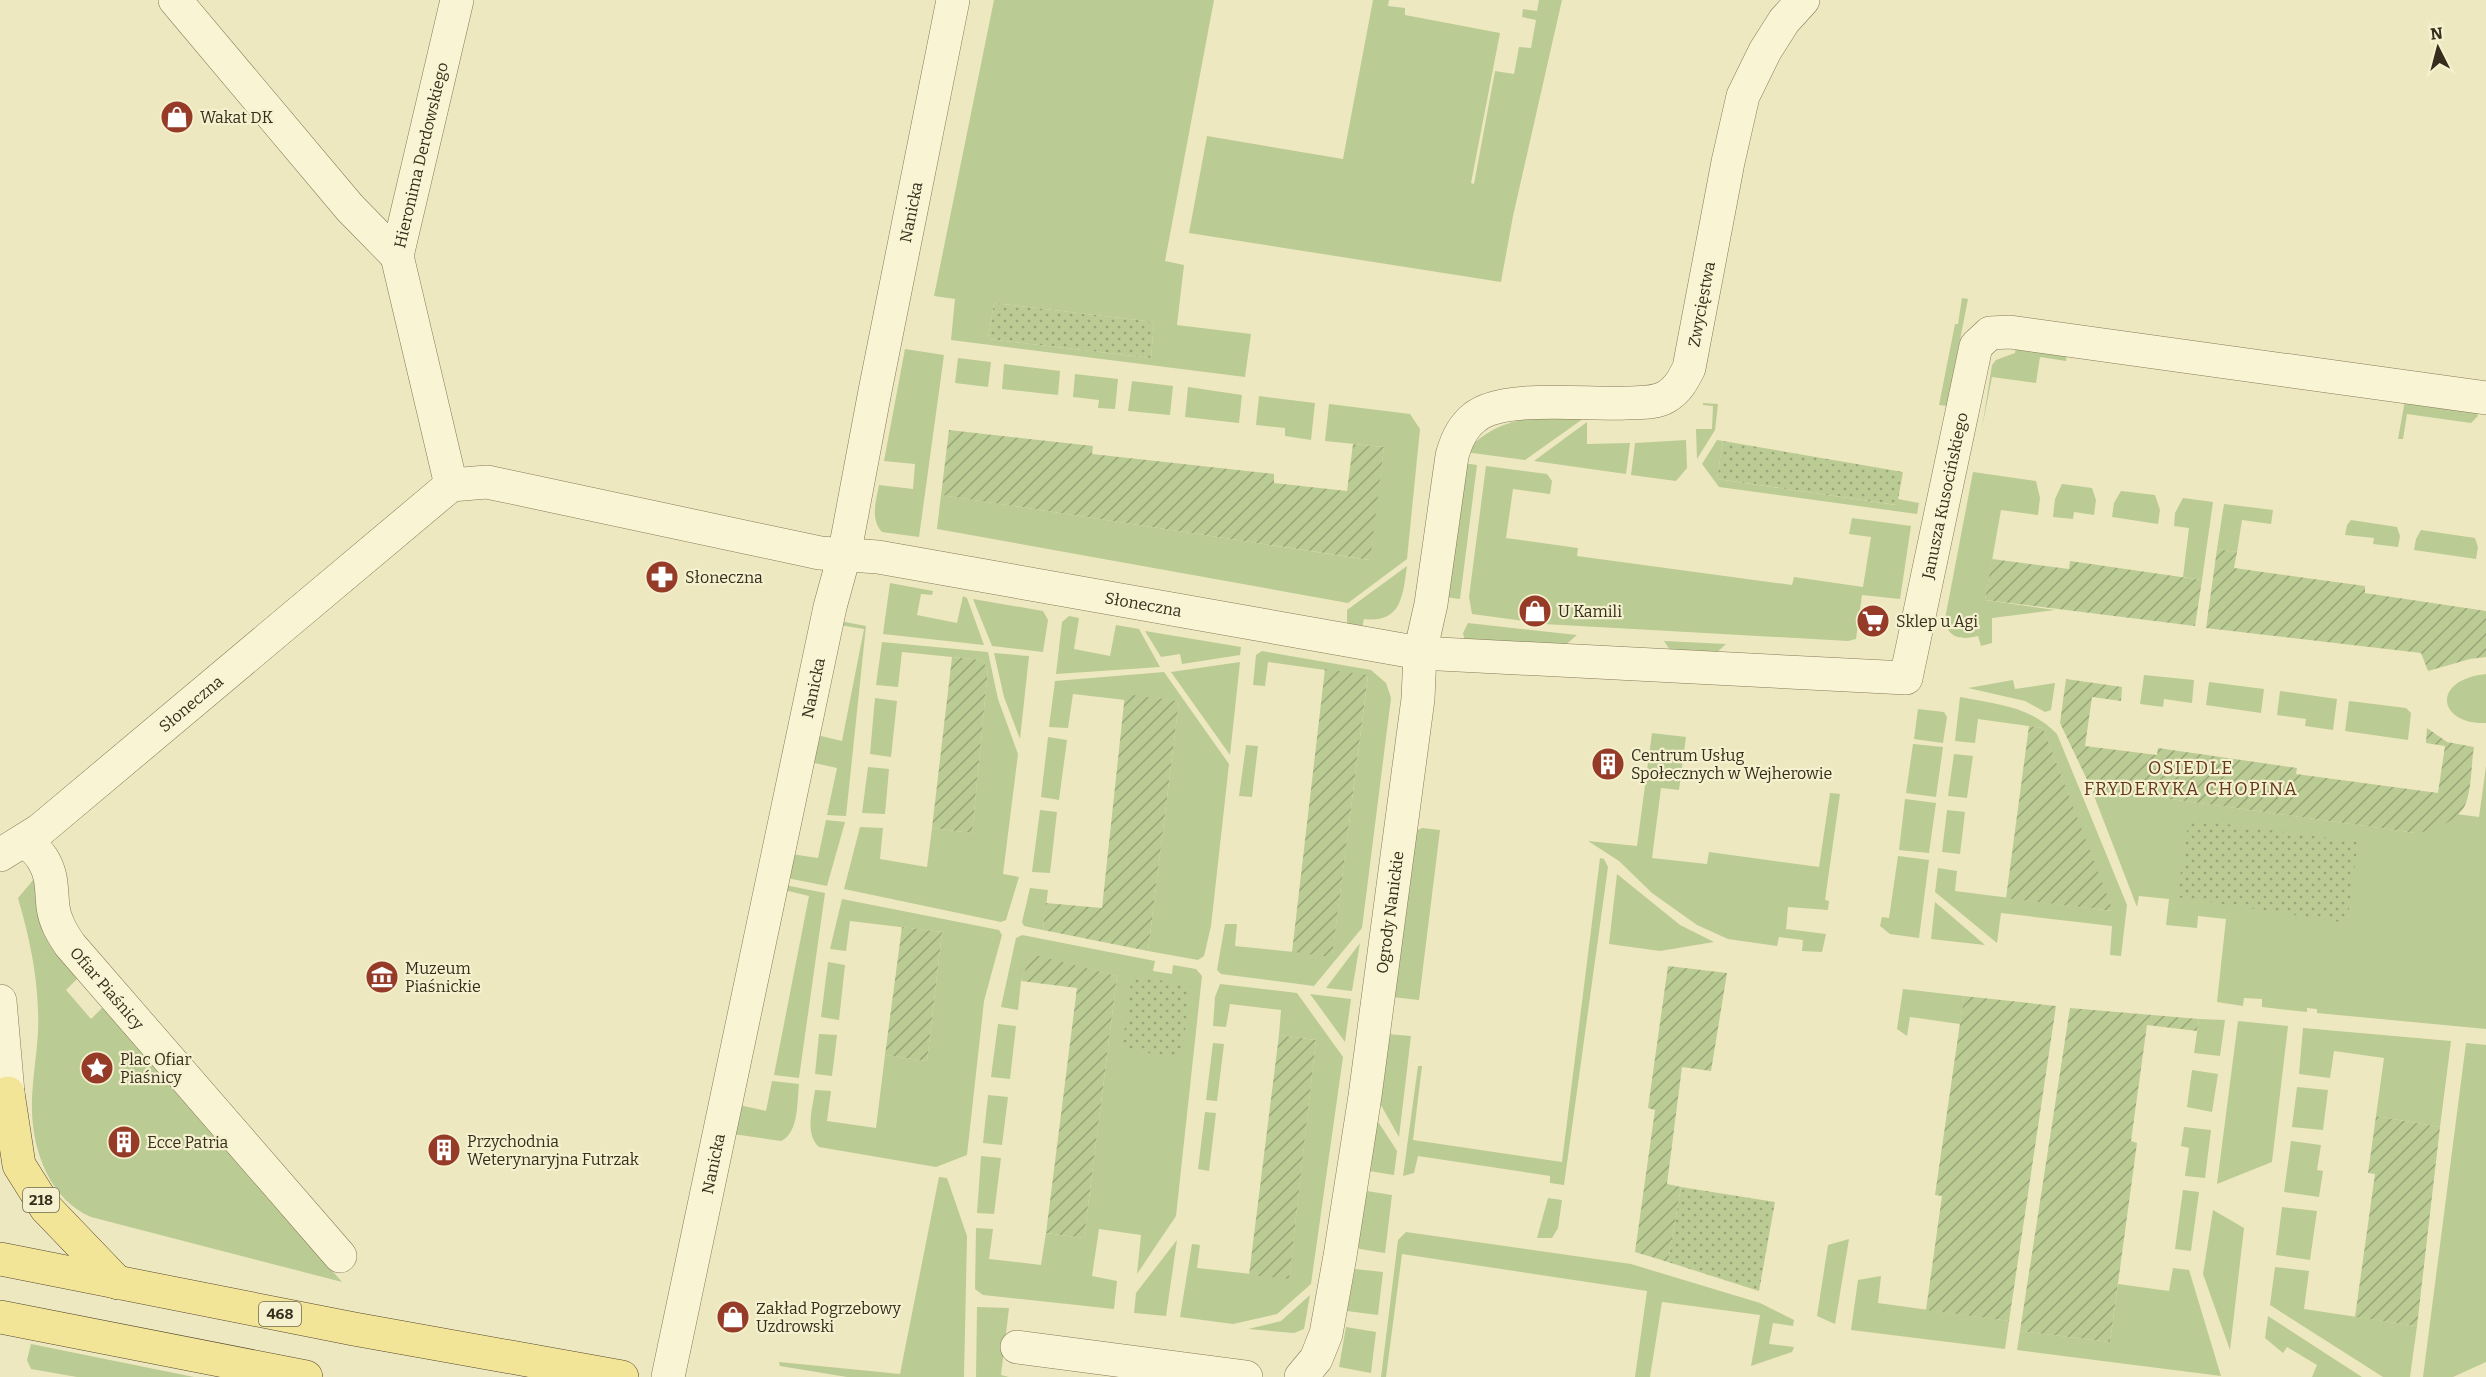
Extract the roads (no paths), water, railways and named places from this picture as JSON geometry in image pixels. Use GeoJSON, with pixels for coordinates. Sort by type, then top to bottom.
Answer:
{"type":"FeatureCollection","features":[{"type":"Feature","properties":{"kind":"main road","name":"218"},"geometry":{"type":"LineString","coordinates":[[8,1093],[19,1165],[45,1208],[118,1283]]}},
{"type":"Feature","properties":{"kind":"main road","name":"468"},"geometry":{"type":"LineString","coordinates":[[0,1259],[622,1377]]}},
{"type":"Feature","properties":{"kind":"main road"},"geometry":{"type":"LineString","coordinates":[[0,1317],[306,1377]]}},
{"type":"Feature","properties":{"kind":"street"},"geometry":{"type":"LineString","coordinates":[[175,0],[350,208],[397,256]]}},
{"type":"Feature","properties":{"kind":"street","name":"Hieronima Derdowskiego"},"geometry":{"type":"LineString","coordinates":[[451,485],[397,256],[457,0]]}},
{"type":"Feature","properties":{"kind":"street","name":"Nanicka"},"geometry":{"type":"LineString","coordinates":[[668,1377],[830,607],[844,556],[953,0]]}},
{"type":"Feature","properties":{"kind":"street","name":"Zwycięstwa"},"geometry":{"type":"LineString","coordinates":[[1457,440],[1476,416],[1502,406],[1518,403],[1654,401],[1666,398],[1683,381],[1689,368],[1728,162],[1743,96],[1765,51],[1784,21],[1803,0]]}},
{"type":"Feature","properties":{"kind":"street","name":"Janusza Kusocińskiego"},"geometry":{"type":"LineString","coordinates":[[1420,653],[1906,678],[1976,346],[1990,333],[2010,332],[2486,398]]}},
{"type":"Feature","properties":{"kind":"street","name":"Ogrody Nanickie"},"geometry":{"type":"LineString","coordinates":[[1301,1377],[1316,1359],[1326,1334],[1340,1256],[1365,1096],[1418,699],[1420,653],[1431,604],[1452,456],[1457,440]]}},
{"type":"Feature","properties":{"kind":"street","name":"Słoneczna"},"geometry":{"type":"LineString","coordinates":[[13,848],[451,485],[487,482],[820,553],[878,557],[1420,653]]}},
{"type":"Feature","properties":{"kind":"street","name":"Ofiar Piaśnicy"},"geometry":{"type":"LineString","coordinates":[[13,848],[42,857],[50,876],[53,906],[59,928],[70,945],[340,1256]]}},
{"type":"Feature","properties":{"kind":"street","name":"218"},"geometry":{"type":"LineString","coordinates":[[0,1131],[8,1093],[1,1012]]}},
{"type":"Feature","properties":{"kind":"street"},"geometry":{"type":"LineString","coordinates":[[1017,1347],[1246,1377]]}},
{"type":"Feature","properties":{"kind":"place","name":"Wakat DK"},"geometry":{"type":"Point","coordinates":[177,117]}},
{"type":"Feature","properties":{"kind":"place","name":"Słoneczna"},"geometry":{"type":"Point","coordinates":[662,577]}},
{"type":"Feature","properties":{"kind":"place","name":"U Kamili"},"geometry":{"type":"Point","coordinates":[1535,611]}},
{"type":"Feature","properties":{"kind":"place","name":"Sklep u Agi"},"geometry":{"type":"Point","coordinates":[1873,621]}},
{"type":"Feature","properties":{"kind":"place","name":"Centrum Usług Społecznych w Wejherowie"},"geometry":{"type":"Point","coordinates":[1608,764]}},
{"type":"Feature","properties":{"kind":"place","name":"Muzeum Piaśnickie"},"geometry":{"type":"Point","coordinates":[382,977]}},
{"type":"Feature","properties":{"kind":"place","name":"Plac Ofiar Piaśnicy"},"geometry":{"type":"Point","coordinates":[97,1068]}},
{"type":"Feature","properties":{"kind":"place","name":"Ecce Patria"},"geometry":{"type":"Point","coordinates":[124,1142]}},
{"type":"Feature","properties":{"kind":"place","name":"Przychodnia Weterynaryjna Futrzak"},"geometry":{"type":"Point","coordinates":[444,1150]}},
{"type":"Feature","properties":{"kind":"place","name":"Zakład Pogrzebowy Uzdrowski"},"geometry":{"type":"Point","coordinates":[733,1317]}},
{"type":"Feature","properties":{"kind":"district","name":"OSIEDLE FRYDERYKA CHOPINA"},"geometry":{"type":"Point","coordinates":[2191,778]}}]}
